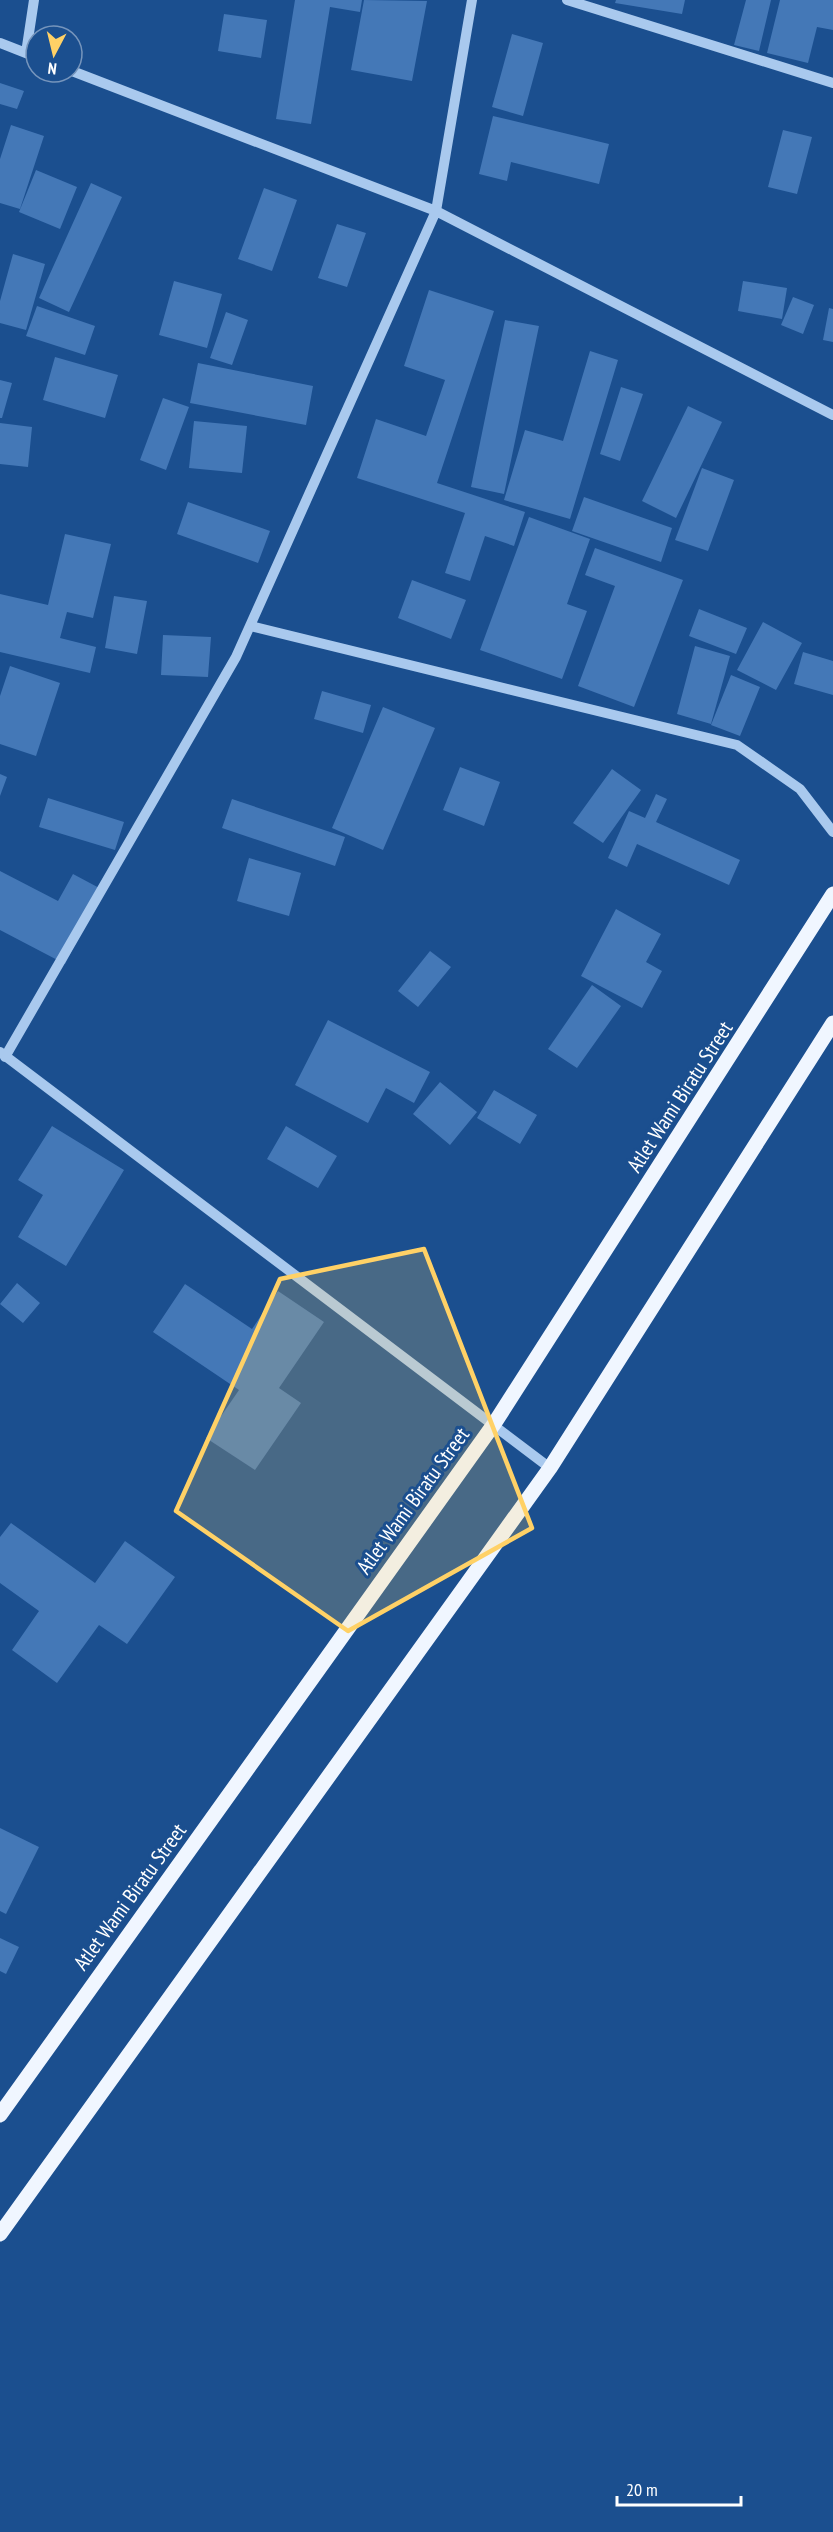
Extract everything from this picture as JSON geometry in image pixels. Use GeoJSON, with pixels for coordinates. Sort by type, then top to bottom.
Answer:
{"type":"FeatureCollection","features":[{"type":"Feature","properties":{"kind":"main road","name":"Atlet Wami Biratu Street"},"geometry":{"type":"LineString","coordinates":[[0,2115],[494,1424],[833,894]]}},
{"type":"Feature","properties":{"kind":"main road"},"geometry":{"type":"LineString","coordinates":[[0,2234],[550,1468],[833,1023]]}},
{"type":"Feature","properties":{"kind":"street"},"geometry":{"type":"LineString","coordinates":[[33,24],[34,0]]}},
{"type":"Feature","properties":{"kind":"street"},"geometry":{"type":"LineString","coordinates":[[472,0],[436,212],[236,657],[2,1054],[550,1468]]}},
{"type":"Feature","properties":{"kind":"street"},"geometry":{"type":"LineString","coordinates":[[567,0],[833,83]]}},
{"type":"Feature","properties":{"kind":"street"},"geometry":{"type":"LineString","coordinates":[[0,44],[24,53]]}},
{"type":"Feature","properties":{"kind":"street"},"geometry":{"type":"LineString","coordinates":[[84,76],[436,212],[833,415]]}},
{"type":"Feature","properties":{"kind":"street"},"geometry":{"type":"LineString","coordinates":[[250,626],[737,745],[800,789],[833,832]]}},
{"type":"Feature","properties":{"kind":"highlighted area"},"geometry":{"type":"Polygon","coordinates":[[[424,1249],[532,1528],[348,1631],[176,1511],[280,1279],[424,1249]]]}},
{"type":"Feature","properties":{"kind":"building"},"geometry":{"type":"Polygon","coordinates":[[[295,0],[362,0],[360,12],[330,7],[311,124],[276,119],[295,0]]]}},
{"type":"Feature","properties":{"kind":"building"},"geometry":{"type":"Polygon","coordinates":[[[364,0],[427,1],[412,81],[351,70],[364,0]]]}},
{"type":"Feature","properties":{"kind":"building"},"geometry":{"type":"Polygon","coordinates":[[[616,0],[685,0],[682,14],[615,3],[616,0]]]}},
{"type":"Feature","properties":{"kind":"building"},"geometry":{"type":"Polygon","coordinates":[[[746,0],[771,0],[759,51],[734,45],[746,0]]]}},
{"type":"Feature","properties":{"kind":"building"},"geometry":{"type":"Polygon","coordinates":[[[780,0],[833,0],[833,30],[817,27],[808,63],[767,53],[780,0]]]}},
{"type":"Feature","properties":{"kind":"building"},"geometry":{"type":"Polygon","coordinates":[[[224,14],[267,20],[261,58],[218,51],[224,14]]]}},
{"type":"Feature","properties":{"kind":"building"},"geometry":{"type":"Polygon","coordinates":[[[512,34],[543,43],[523,116],[492,107],[512,34]]]}},
{"type":"Feature","properties":{"kind":"building"},"geometry":{"type":"Polygon","coordinates":[[[0,83],[24,91],[17,109],[0,104],[0,83]]]}},
{"type":"Feature","properties":{"kind":"building"},"geometry":{"type":"Polygon","coordinates":[[[493,116],[609,144],[599,184],[511,162],[507,181],[479,174],[493,116]]]}},
{"type":"Feature","properties":{"kind":"building"},"geometry":{"type":"Polygon","coordinates":[[[11,125],[44,136],[20,209],[0,203],[0,159],[11,125]]]}},
{"type":"Feature","properties":{"kind":"building"},"geometry":{"type":"Polygon","coordinates":[[[783,130],[812,137],[797,194],[768,187],[783,130]]]}},
{"type":"Feature","properties":{"kind":"building"},"geometry":{"type":"Polygon","coordinates":[[[36,170],[77,187],[60,229],[19,212],[36,170]]]}},
{"type":"Feature","properties":{"kind":"building"},"geometry":{"type":"Polygon","coordinates":[[[91,183],[122,197],[69,312],[39,298],[91,183]]]}},
{"type":"Feature","properties":{"kind":"building"},"geometry":{"type":"Polygon","coordinates":[[[264,188],[297,200],[272,271],[238,259],[264,188]]]}},
{"type":"Feature","properties":{"kind":"building"},"geometry":{"type":"Polygon","coordinates":[[[337,224],[366,233],[347,287],[318,278],[337,224]]]}},
{"type":"Feature","properties":{"kind":"building"},"geometry":{"type":"Polygon","coordinates":[[[13,254],[45,264],[26,330],[0,323],[0,301],[13,254]]]}},
{"type":"Feature","properties":{"kind":"building"},"geometry":{"type":"Polygon","coordinates":[[[174,281],[222,294],[207,348],[159,335],[174,281]]]}},
{"type":"Feature","properties":{"kind":"building"},"geometry":{"type":"Polygon","coordinates":[[[743,281],[787,288],[782,319],[738,311],[743,281]]]}},
{"type":"Feature","properties":{"kind":"building"},"geometry":{"type":"Polygon","coordinates":[[[429,290],[494,311],[437,483],[525,512],[514,546],[485,536],[470,581],[445,573],[465,513],[357,478],[376,419],[426,436],[445,380],[404,366],[429,290]]]}},
{"type":"Feature","properties":{"kind":"building"},"geometry":{"type":"Polygon","coordinates":[[[793,297],[814,305],[803,334],[781,325],[793,297]]]}},
{"type":"Feature","properties":{"kind":"building"},"geometry":{"type":"Polygon","coordinates":[[[37,306],[95,326],[85,355],[26,336],[37,306]]]}},
{"type":"Feature","properties":{"kind":"building"},"geometry":{"type":"Polygon","coordinates":[[[829,308],[833,309],[833,342],[823,340],[829,308]]]}},
{"type":"Feature","properties":{"kind":"building"},"geometry":{"type":"Polygon","coordinates":[[[226,312],[248,320],[232,365],[210,358],[226,312]]]}},
{"type":"Feature","properties":{"kind":"building"},"geometry":{"type":"Polygon","coordinates":[[[505,320],[539,326],[504,494],[471,487],[505,320]]]}},
{"type":"Feature","properties":{"kind":"building"},"geometry":{"type":"Polygon","coordinates":[[[590,351],[618,360],[570,519],[504,500],[525,430],[563,441],[590,351]]]}},
{"type":"Feature","properties":{"kind":"building"},"geometry":{"type":"Polygon","coordinates":[[[55,357],[118,375],[105,418],[43,400],[55,357]]]}},
{"type":"Feature","properties":{"kind":"building"},"geometry":{"type":"Polygon","coordinates":[[[198,363],[313,386],[306,425],[190,403],[198,363]]]}},
{"type":"Feature","properties":{"kind":"building"},"geometry":{"type":"Polygon","coordinates":[[[0,380],[12,383],[2,418],[0,418],[0,380]]]}},
{"type":"Feature","properties":{"kind":"building"},"geometry":{"type":"Polygon","coordinates":[[[621,387],[643,394],[620,461],[600,454],[621,387]]]}},
{"type":"Feature","properties":{"kind":"building"},"geometry":{"type":"Polygon","coordinates":[[[163,398],[189,407],[166,470],[140,460],[163,398]]]}},
{"type":"Feature","properties":{"kind":"building"},"geometry":{"type":"Polygon","coordinates":[[[688,406],[722,422],[676,518],[642,501],[688,406]]]}},
{"type":"Feature","properties":{"kind":"building"},"geometry":{"type":"Polygon","coordinates":[[[194,421],[247,426],[242,473],[189,468],[194,421]]]}},
{"type":"Feature","properties":{"kind":"building"},"geometry":{"type":"Polygon","coordinates":[[[0,423],[32,427],[28,467],[0,464],[0,423]]]}},
{"type":"Feature","properties":{"kind":"building"},"geometry":{"type":"Polygon","coordinates":[[[702,468],[734,480],[708,551],[675,540],[702,468]]]}},
{"type":"Feature","properties":{"kind":"building"},"geometry":{"type":"Polygon","coordinates":[[[584,497],[672,528],[661,562],[572,531],[584,497]]]}},
{"type":"Feature","properties":{"kind":"building"},"geometry":{"type":"Polygon","coordinates":[[[188,502],[270,531],[258,563],[177,534],[188,502]]]}},
{"type":"Feature","properties":{"kind":"building"},"geometry":{"type":"Polygon","coordinates":[[[529,517],[590,539],[567,604],[587,611],[562,679],[480,650],[529,517]]]}},
{"type":"Feature","properties":{"kind":"building"},"geometry":{"type":"Polygon","coordinates":[[[65,534],[111,544],[93,618],[67,612],[60,638],[96,647],[90,673],[0,652],[0,594],[48,605],[65,534]]]}},
{"type":"Feature","properties":{"kind":"building"},"geometry":{"type":"Polygon","coordinates":[[[595,548],[683,580],[634,707],[578,686],[615,586],[585,575],[595,548]]]}},
{"type":"Feature","properties":{"kind":"building"},"geometry":{"type":"Polygon","coordinates":[[[412,580],[466,600],[451,639],[398,618],[412,580]]]}},
{"type":"Feature","properties":{"kind":"building"},"geometry":{"type":"Polygon","coordinates":[[[114,596],[147,601],[137,654],[105,648],[114,596]]]}},
{"type":"Feature","properties":{"kind":"building"},"geometry":{"type":"Polygon","coordinates":[[[699,609],[747,628],[736,654],[689,636],[699,609]]]}},
{"type":"Feature","properties":{"kind":"building"},"geometry":{"type":"Polygon","coordinates":[[[763,622],[802,643],[776,690],[737,670],[763,622]]]}},
{"type":"Feature","properties":{"kind":"building"},"geometry":{"type":"Polygon","coordinates":[[[163,635],[211,637],[208,677],[161,675],[163,635]]]}},
{"type":"Feature","properties":{"kind":"building"},"geometry":{"type":"Polygon","coordinates":[[[695,646],[730,656],[711,724],[677,714],[695,646]]]}},
{"type":"Feature","properties":{"kind":"building"},"geometry":{"type":"Polygon","coordinates":[[[803,652],[833,661],[833,695],[794,684],[803,652]]]}},
{"type":"Feature","properties":{"kind":"building"},"geometry":{"type":"Polygon","coordinates":[[[10,666],[60,683],[36,756],[0,744],[0,696],[10,666]]]}},
{"type":"Feature","properties":{"kind":"building"},"geometry":{"type":"Polygon","coordinates":[[[731,675],[760,687],[740,736],[711,725],[731,675]]]}},
{"type":"Feature","properties":{"kind":"building"},"geometry":{"type":"Polygon","coordinates":[[[322,691],[371,705],[363,733],[314,719],[322,691]]]}},
{"type":"Feature","properties":{"kind":"building"},"geometry":{"type":"Polygon","coordinates":[[[383,707],[435,728],[383,850],[332,828],[383,707]]]}},
{"type":"Feature","properties":{"kind":"building"},"geometry":{"type":"Polygon","coordinates":[[[460,767],[500,782],[484,826],[443,810],[460,767]]]}},
{"type":"Feature","properties":{"kind":"building"},"geometry":{"type":"Polygon","coordinates":[[[612,769],[641,790],[603,843],[573,823],[612,769]]]}},
{"type":"Feature","properties":{"kind":"building"},"geometry":{"type":"Polygon","coordinates":[[[0,774],[7,777],[0,796],[0,774]]]}},
{"type":"Feature","properties":{"kind":"building"},"geometry":{"type":"Polygon","coordinates":[[[656,794],[667,799],[656,822],[740,860],[729,885],[637,844],[627,867],[608,858],[629,811],[645,818],[656,794]]]}},
{"type":"Feature","properties":{"kind":"building"},"geometry":{"type":"Polygon","coordinates":[[[48,798],[124,822],[115,850],[39,827],[48,798]]]}},
{"type":"Feature","properties":{"kind":"building"},"geometry":{"type":"Polygon","coordinates":[[[232,799],[345,837],[335,866],[222,828],[232,799]]]}},
{"type":"Feature","properties":{"kind":"building"},"geometry":{"type":"Polygon","coordinates":[[[249,858],[301,873],[289,916],[237,901],[249,858]]]}},
{"type":"Feature","properties":{"kind":"building"},"geometry":{"type":"Polygon","coordinates":[[[0,871],[58,901],[73,874],[103,890],[65,964],[0,930],[0,871]]]}},
{"type":"Feature","properties":{"kind":"building"},"geometry":{"type":"Polygon","coordinates":[[[616,909],[661,934],[646,962],[662,971],[642,1008],[581,976],[616,909]]]}},
{"type":"Feature","properties":{"kind":"building"},"geometry":{"type":"Polygon","coordinates":[[[430,951],[451,967],[418,1007],[398,991],[430,951]]]}},
{"type":"Feature","properties":{"kind":"building"},"geometry":{"type":"Polygon","coordinates":[[[592,985],[621,1006],[577,1068],[548,1049],[592,985]]]}},
{"type":"Feature","properties":{"kind":"building"},"geometry":{"type":"Polygon","coordinates":[[[328,1020],[430,1072],[414,1103],[386,1088],[368,1123],[295,1085],[328,1020]]]}},
{"type":"Feature","properties":{"kind":"building"},"geometry":{"type":"Polygon","coordinates":[[[440,1082],[477,1112],[450,1145],[413,1114],[440,1082]]]}},
{"type":"Feature","properties":{"kind":"building"},"geometry":{"type":"Polygon","coordinates":[[[494,1090],[537,1115],[520,1144],[477,1118],[494,1090]]]}},
{"type":"Feature","properties":{"kind":"building"},"geometry":{"type":"Polygon","coordinates":[[[52,1126],[124,1170],[66,1266],[18,1237],[43,1195],[18,1180],[52,1126]]]}},
{"type":"Feature","properties":{"kind":"building"},"geometry":{"type":"Polygon","coordinates":[[[286,1126],[337,1156],[318,1188],[267,1159],[286,1126]]]}},
{"type":"Feature","properties":{"kind":"building"},"geometry":{"type":"Polygon","coordinates":[[[17,1283],[40,1303],[23,1323],[0,1304],[17,1283]]]}},
{"type":"Feature","properties":{"kind":"building"},"geometry":{"type":"Polygon","coordinates":[[[185,1284],[252,1329],[278,1291],[324,1322],[279,1388],[301,1403],[255,1470],[206,1438],[239,1390],[153,1332],[185,1284]]]}},
{"type":"Feature","properties":{"kind":"building"},"geometry":{"type":"Polygon","coordinates":[[[11,1523],[95,1583],[125,1541],[175,1577],[127,1644],[99,1625],[57,1683],[12,1650],[39,1611],[0,1583],[0,1537],[11,1523]]]}},
{"type":"Feature","properties":{"kind":"building"},"geometry":{"type":"Polygon","coordinates":[[[0,1828],[39,1847],[6,1914],[0,1911],[0,1828]]]}},
{"type":"Feature","properties":{"kind":"building"},"geometry":{"type":"Polygon","coordinates":[[[0,1938],[19,1947],[6,1974],[0,1971],[0,1938]]]}}]}
